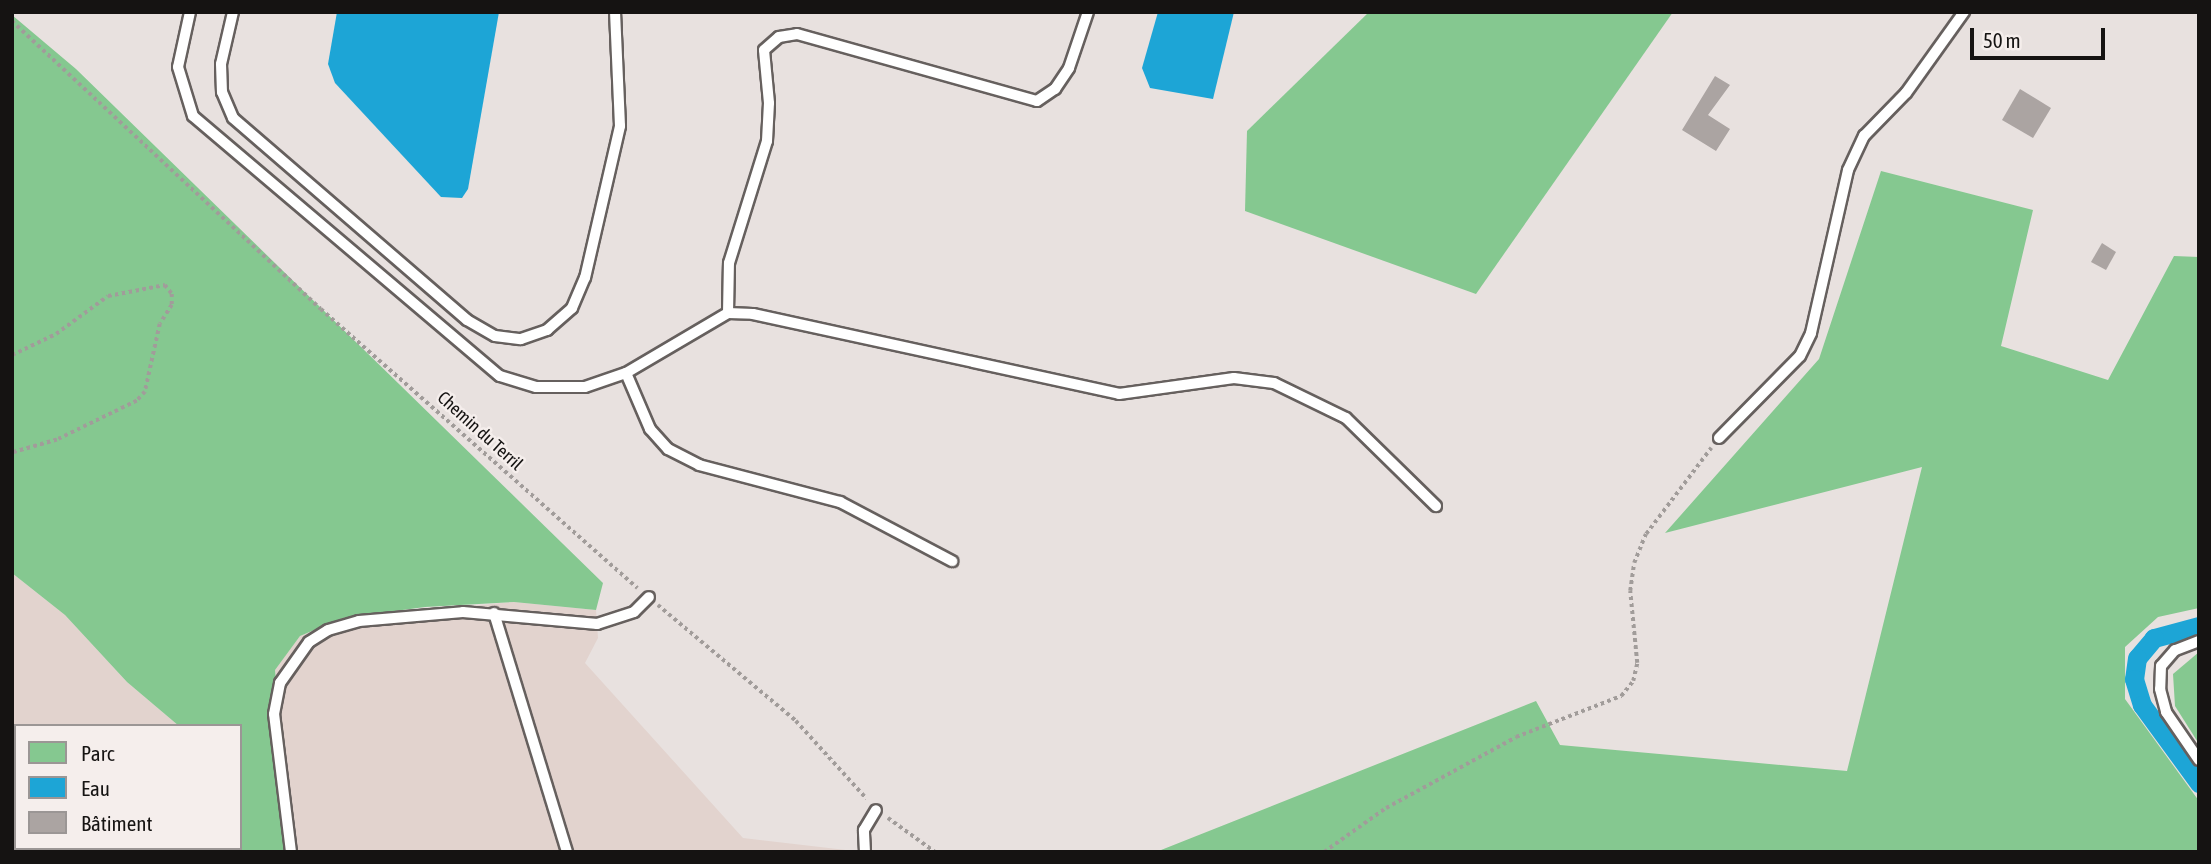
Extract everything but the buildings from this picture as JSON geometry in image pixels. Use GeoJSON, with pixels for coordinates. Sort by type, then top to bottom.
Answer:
{"type":"FeatureCollection","features":[{"type":"Feature","properties":{"kind":"lane"},"geometry":{"type":"LineString","coordinates":[[190,12],[178,67],[193,116],[500,376],[536,387],[585,387],[626,373],[728,313],[753,314],[1119,394],[1234,378],[1274,383],[1346,418],[1436,506]]}},
{"type":"Feature","properties":{"kind":"lane"},"geometry":{"type":"LineString","coordinates":[[233,12],[221,64],[222,92],[233,118],[467,320],[495,335],[521,339],[547,330],[572,308],[585,278],[620,126],[615,12]]}},
{"type":"Feature","properties":{"kind":"lane"},"geometry":{"type":"LineString","coordinates":[[728,313],[729,263],[766,141],[769,103],[764,50],[779,37],[797,34],[1037,101],[1055,89],[1069,68],[1088,12]]}},
{"type":"Feature","properties":{"kind":"lane"},"geometry":{"type":"LineString","coordinates":[[1719,438],[1800,356],[1823,288],[1834,218],[1859,147],[1906,93],[1964,12]]}},
{"type":"Feature","properties":{"kind":"lane"},"geometry":{"type":"LineString","coordinates":[[626,373],[650,429],[668,449],[699,465],[840,502],[952,561]]}},
{"type":"Feature","properties":{"kind":"lane"},"geometry":{"type":"LineString","coordinates":[[291,852],[274,714],[280,683],[291,663],[309,642],[328,630],[359,621],[494,613],[597,624],[634,612],[649,597]]}},
{"type":"Feature","properties":{"kind":"lane"},"geometry":{"type":"LineString","coordinates":[[494,613],[567,852]]}},
{"type":"Feature","properties":{"kind":"lane"},"geometry":{"type":"LineString","coordinates":[[2199,641],[2175,650],[2161,666],[2160,689],[2165,712],[2199,760]]}},
{"type":"Feature","properties":{"kind":"lane"},"geometry":{"type":"LineString","coordinates":[[865,852],[864,831],[876,810]]}},
{"type":"Feature","properties":{"kind":"path","name":"Chemin du Terril"},"geometry":{"type":"LineString","coordinates":[[12,21],[321,309],[649,597],[796,721],[876,810],[935,852]]}},
{"type":"Feature","properties":{"kind":"path"},"geometry":{"type":"LineString","coordinates":[[12,355],[56,334],[108,296],[165,285],[172,294],[172,305],[160,324],[145,392],[137,401],[57,440],[12,453]]}},
{"type":"Feature","properties":{"kind":"path"},"geometry":{"type":"LineString","coordinates":[[1324,852],[1386,808],[1516,737],[1621,696],[1633,681],[1637,663],[1630,591],[1634,563],[1646,534],[1719,438]]}},
{"type":"Feature","properties":{"kind":"shaded area"},"geometry":{"type":"Polygon","coordinates":[[[12,573],[65,615],[127,682],[177,724],[14,724],[14,850],[214,850],[12,852],[12,573]]]}},
{"type":"Feature","properties":{"kind":"shaded area"},"geometry":{"type":"Polygon","coordinates":[[[514,602],[596,610],[598,638],[585,663],[743,838],[863,852],[291,852],[275,669],[300,636],[343,618],[514,602]]]}},
{"type":"Feature","properties":{"kind":"green space"},"geometry":{"type":"Polygon","coordinates":[[[1369,12],[1673,12],[1476,294],[1245,211],[1247,131],[1369,12]]]}},
{"type":"Feature","properties":{"kind":"green space"},"geometry":{"type":"Polygon","coordinates":[[[12,15],[76,69],[603,583],[596,610],[514,602],[425,607],[343,618],[300,636],[275,670],[291,852],[214,852],[242,850],[242,724],[177,724],[127,682],[65,615],[12,573],[12,15]]]}},
{"type":"Feature","properties":{"kind":"green space"},"geometry":{"type":"Polygon","coordinates":[[[1881,171],[2033,210],[2001,346],[2108,380],[2174,256],[2199,257],[2199,608],[2158,617],[2125,647],[2125,699],[2199,801],[2199,852],[1156,852],[1536,701],[1560,745],[1847,771],[1922,467],[1665,533],[1819,359],[1881,171]]]}},
{"type":"Feature","properties":{"kind":"green space"},"geometry":{"type":"Polygon","coordinates":[[[2199,652],[2199,744],[2175,706],[2173,674],[2199,652]]]}},
{"type":"Feature","properties":{"kind":"water"},"geometry":{"type":"Polygon","coordinates":[[[337,12],[499,12],[468,189],[462,198],[441,197],[335,83],[328,64],[337,12]]]}},
{"type":"Feature","properties":{"kind":"water"},"geometry":{"type":"Polygon","coordinates":[[[1158,12],[1234,12],[1213,99],[1150,88],[1142,68],[1158,12]]]}},
{"type":"Feature","properties":{"kind":"waterway"},"geometry":{"type":"LineString","coordinates":[[2199,626],[2154,638],[2137,658],[2134,679],[2142,705],[2199,783]]}}]}
